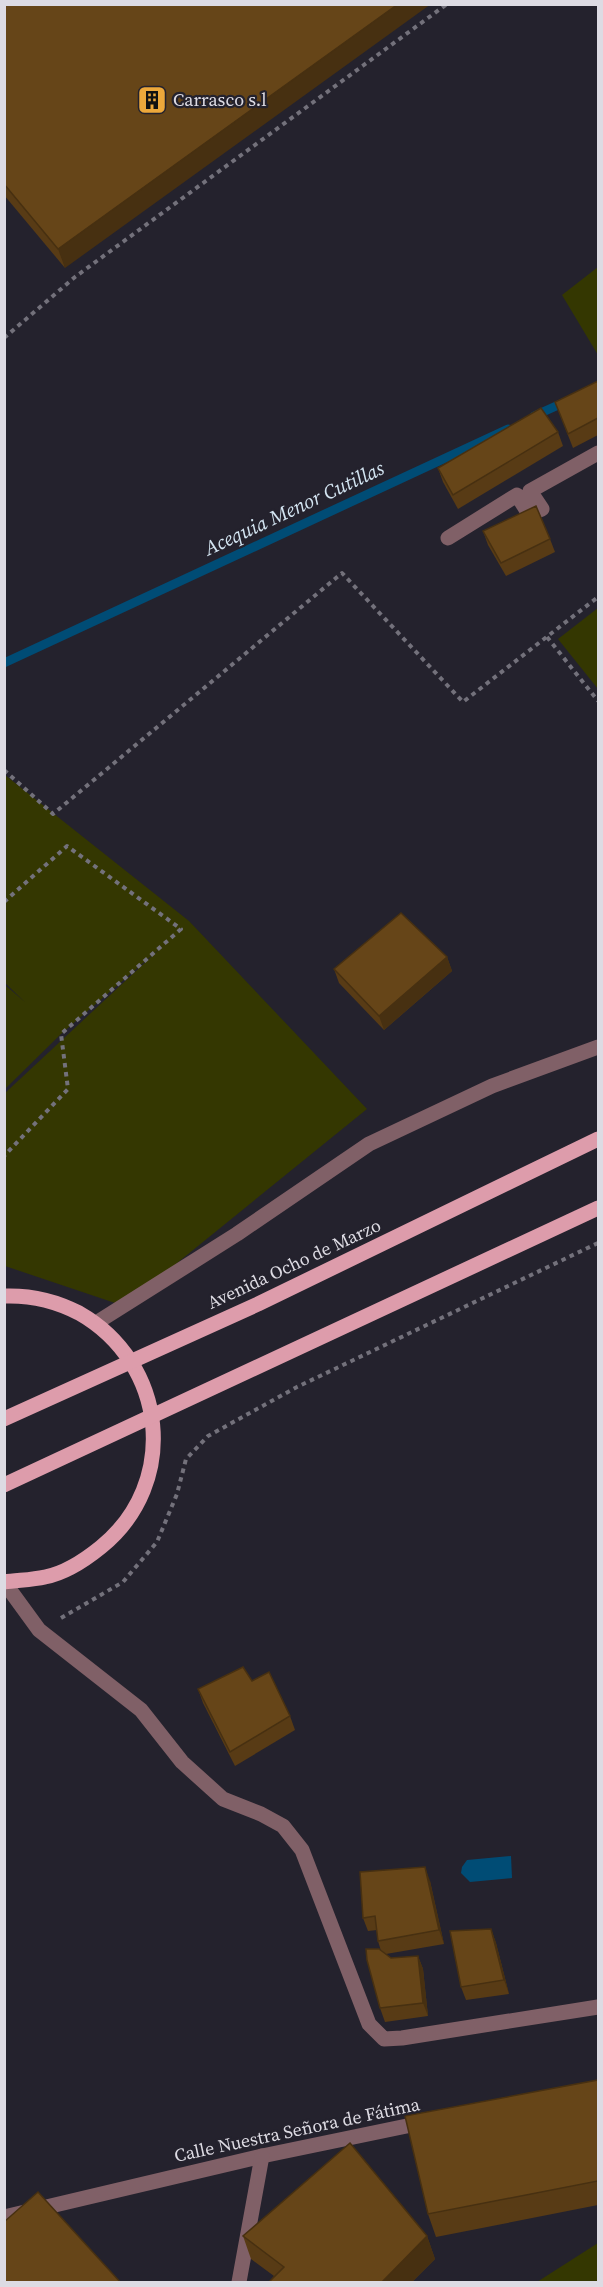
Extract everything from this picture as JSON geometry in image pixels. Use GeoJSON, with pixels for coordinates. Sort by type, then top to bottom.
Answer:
{"type":"FeatureCollection","features":[{"type":"Feature","properties":{"kind":"main road","name":"Avenida Ocho de Marzo"},"geometry":{"type":"LineString","coordinates":[[4,1419],[258,1304],[598,1139]]}},
{"type":"Feature","properties":{"kind":"main road"},"geometry":{"type":"LineString","coordinates":[[4,1485],[598,1208]]}},
{"type":"Feature","properties":{"kind":"main road"},"geometry":{"type":"LineString","coordinates":[[4,1296],[22,1295],[62,1304],[96,1323],[117,1342],[132,1360],[146,1390],[153,1417],[152,1459],[140,1499],[117,1534],[85,1561],[46,1577],[4,1582]]}},
{"type":"Feature","properties":{"kind":"street"},"geometry":{"type":"LineString","coordinates":[[448,538],[517,495],[529,514],[542,509],[530,491],[598,453]]}},
{"type":"Feature","properties":{"kind":"street"},"geometry":{"type":"LineString","coordinates":[[96,1323],[237,1234],[369,1144],[492,1086],[598,1047]]}},
{"type":"Feature","properties":{"kind":"street"},"geometry":{"type":"LineString","coordinates":[[4,1582],[39,1630],[141,1710],[182,1762],[223,1799],[261,1814],[283,1826],[302,1850],[369,2024],[384,2039],[598,2007]]}},
{"type":"Feature","properties":{"kind":"street","name":"Calle Nuestra Señora de Fátima"},"geometry":{"type":"LineString","coordinates":[[4,2217],[262,2156],[446,2118]]}},
{"type":"Feature","properties":{"kind":"street"},"geometry":{"type":"LineString","coordinates":[[239,2283],[262,2156]]}},
{"type":"Feature","properties":{"kind":"path"},"geometry":{"type":"LineString","coordinates":[[4,338],[75,277],[447,4]]}},
{"type":"Feature","properties":{"kind":"path"},"geometry":{"type":"LineString","coordinates":[[4,770],[53,814],[342,573],[463,702],[598,597]]}},
{"type":"Feature","properties":{"kind":"path"},"geometry":{"type":"LineString","coordinates":[[548,637],[598,701]]}},
{"type":"Feature","properties":{"kind":"path"},"geometry":{"type":"LineString","coordinates":[[4,902],[67,846],[181,929],[61,1034],[68,1089],[4,1156]]}},
{"type":"Feature","properties":{"kind":"path"},"geometry":{"type":"LineString","coordinates":[[39,1630],[123,1582],[157,1542],[177,1494],[186,1459],[208,1436],[297,1386],[598,1243]]}},
{"type":"Feature","properties":{"kind":"shaded area"},"geometry":{"type":"Polygon","coordinates":[[[598,267],[598,355],[562,295],[598,267]]]}},
{"type":"Feature","properties":{"kind":"shaded area"},"geometry":{"type":"Polygon","coordinates":[[[598,608],[598,689],[558,639],[598,608]]]}},
{"type":"Feature","properties":{"kind":"shaded area"},"geometry":{"type":"Polygon","coordinates":[[[5,775],[189,921],[367,1109],[124,1306],[5,1266],[5,1093],[165,944],[61,1034],[5,1089],[5,985],[25,1002],[5,983],[5,775]]]}},
{"type":"Feature","properties":{"kind":"shaded area"},"geometry":{"type":"Polygon","coordinates":[[[598,2243],[598,2282],[537,2282],[598,2243]]]}},
{"type":"Feature","properties":{"kind":"water"},"geometry":{"type":"Polygon","coordinates":[[[511,1856],[512,1878],[470,1882],[461,1873],[467,1860],[511,1856]]]}},
{"type":"Feature","properties":{"kind":"building","name":"Carrasco s.l"},"geometry":{"type":"Polygon","coordinates":[[[4,4],[398,4],[58,249],[4,184],[4,4]]]}},
{"type":"Feature","properties":{"kind":"building"},"geometry":{"type":"Polygon","coordinates":[[[598,381],[598,418],[568,434],[555,402],[598,381]]]}},
{"type":"Feature","properties":{"kind":"building"},"geometry":{"type":"Polygon","coordinates":[[[541,408],[558,432],[453,495],[438,468],[541,408]]]}},
{"type":"Feature","properties":{"kind":"building"},"geometry":{"type":"Polygon","coordinates":[[[536,506],[550,539],[501,563],[483,531],[536,506]]]}},
{"type":"Feature","properties":{"kind":"building"},"geometry":{"type":"Polygon","coordinates":[[[401,913],[447,957],[379,1016],[334,969],[401,913]]]}},
{"type":"Feature","properties":{"kind":"building"},"geometry":{"type":"Polygon","coordinates":[[[243,1667],[252,1681],[269,1672],[290,1716],[230,1752],[198,1689],[243,1667]]]}},
{"type":"Feature","properties":{"kind":"building"},"geometry":{"type":"Polygon","coordinates":[[[425,1867],[439,1930],[378,1941],[375,1916],[363,1918],[360,1872],[425,1867]]]}},
{"type":"Feature","properties":{"kind":"building"},"geometry":{"type":"Polygon","coordinates":[[[491,1929],[504,1980],[461,1987],[450,1931],[491,1929]]]}},
{"type":"Feature","properties":{"kind":"building"},"geometry":{"type":"Polygon","coordinates":[[[366,1949],[379,1949],[391,1958],[418,1956],[423,2003],[380,2008],[366,1949]]]}},
{"type":"Feature","properties":{"kind":"building"},"geometry":{"type":"Polygon","coordinates":[[[598,2080],[598,2181],[428,2214],[405,2116],[598,2080]]]}},
{"type":"Feature","properties":{"kind":"building"},"geometry":{"type":"Polygon","coordinates":[[[350,2143],[427,2236],[381,2283],[268,2283],[284,2267],[243,2236],[350,2143]]]}},
{"type":"Feature","properties":{"kind":"building"},"geometry":{"type":"Polygon","coordinates":[[[38,2192],[121,2283],[4,2283],[4,2222],[38,2192]]]}},
{"type":"Feature","properties":{"kind":"waterway","name":"Acequia Menor Cutillas"},"geometry":{"type":"LineString","coordinates":[[534,416],[565,402]]}},
{"type":"Feature","properties":{"kind":"waterway","name":"Acequia Menor Cutillas"},"geometry":{"type":"LineString","coordinates":[[4,663],[508,429]]}},
{"type":"Feature","properties":{"kind":"place","name":"Carrasco s.l"},"geometry":{"type":"Point","coordinates":[152,100]}}]}
